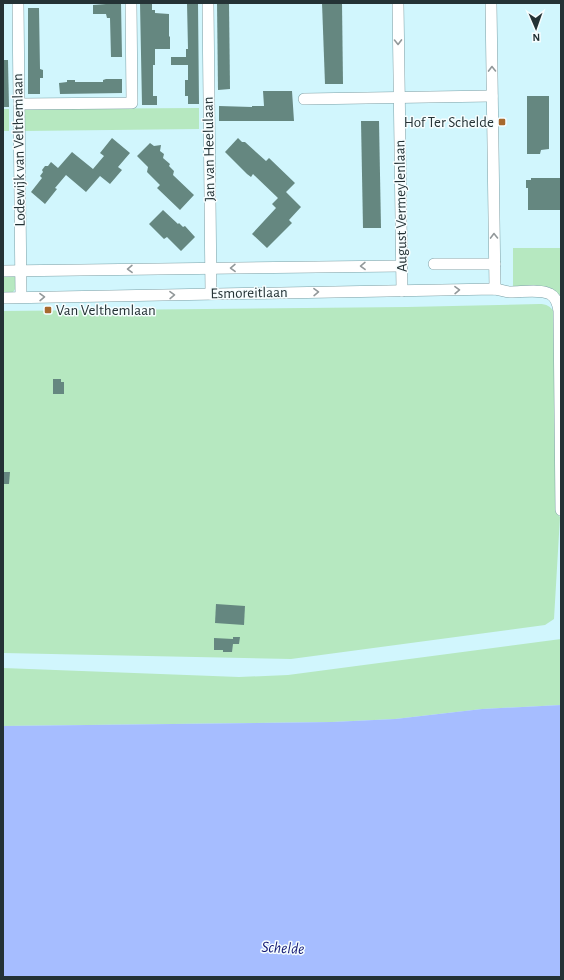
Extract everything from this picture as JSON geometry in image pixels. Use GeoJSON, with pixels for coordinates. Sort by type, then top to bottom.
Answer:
{"type":"FeatureCollection","features":[{"type":"Feature","properties":{"kind":"street","name":"Lodewijk van Velthemlaan"},"geometry":{"type":"LineString","coordinates":[[18,3],[22,297]]}},
{"type":"Feature","properties":{"kind":"street"},"geometry":{"type":"LineString","coordinates":[[19,104],[132,103],[131,3]]}},
{"type":"Feature","properties":{"kind":"street","name":"Jan van Heelulaan"},"geometry":{"type":"LineString","coordinates":[[208,3],[211,294]]}},
{"type":"Feature","properties":{"kind":"street","name":"August Vermeylenlaan"},"geometry":{"type":"LineString","coordinates":[[398,3],[402,291]]}},
{"type":"Feature","properties":{"kind":"street"},"geometry":{"type":"LineString","coordinates":[[491,3],[495,289]]}},
{"type":"Feature","properties":{"kind":"street"},"geometry":{"type":"LineString","coordinates":[[304,99],[492,96]]}},
{"type":"Feature","properties":{"kind":"street"},"geometry":{"type":"LineString","coordinates":[[434,264],[495,264]]}},
{"type":"Feature","properties":{"kind":"street","name":"Esmoreitlaan"},"geometry":{"type":"LineString","coordinates":[[3,271],[402,266]]}},
{"type":"Feature","properties":{"kind":"street","name":"Esmoreitlaan"},"geometry":{"type":"LineString","coordinates":[[3,298],[495,289],[509,292],[544,292],[550,294],[558,304],[561,510]]}},
{"type":"Feature","properties":{"kind":"green space"},"geometry":{"type":"Polygon","coordinates":[[[199,108],[199,129],[24,131],[24,109],[199,108]]]}},
{"type":"Feature","properties":{"kind":"green space"},"geometry":{"type":"Polygon","coordinates":[[[3,109],[9,109],[9,131],[3,131],[3,109]]]}},
{"type":"Feature","properties":{"kind":"green space"},"geometry":{"type":"Polygon","coordinates":[[[513,248],[561,248],[561,296],[549,287],[513,286],[513,248]]]}},
{"type":"Feature","properties":{"kind":"green space"},"geometry":{"type":"Polygon","coordinates":[[[3,276],[15,277],[16,288],[13,292],[3,293],[3,276]]]}},
{"type":"Feature","properties":{"kind":"green space"},"geometry":{"type":"Polygon","coordinates":[[[539,304],[548,306],[555,313],[557,513],[560,517],[554,619],[545,625],[291,659],[3,653],[3,311],[407,307],[539,304]]]}},
{"type":"Feature","properties":{"kind":"green space"},"geometry":{"type":"Polygon","coordinates":[[[561,639],[561,705],[482,709],[395,719],[332,722],[3,726],[3,668],[239,677],[288,675],[561,639]]]}},
{"type":"Feature","properties":{"kind":"water","name":"Schelde"},"geometry":{"type":"Polygon","coordinates":[[[561,705],[561,977],[3,977],[3,726],[332,722],[395,719],[482,709],[561,705]]]}},
{"type":"Feature","properties":{"kind":"building"},"geometry":{"type":"Polygon","coordinates":[[[121,3],[122,57],[111,57],[110,18],[107,18],[106,14],[93,14],[93,5],[121,3]]]}},
{"type":"Feature","properties":{"kind":"building"},"geometry":{"type":"Polygon","coordinates":[[[140,3],[152,3],[152,10],[155,10],[155,13],[169,14],[170,49],[155,49],[155,65],[153,65],[153,96],[157,96],[157,105],[142,105],[140,3]]]}},
{"type":"Feature","properties":{"kind":"building"},"geometry":{"type":"Polygon","coordinates":[[[187,3],[198,3],[199,104],[188,104],[188,96],[185,96],[185,80],[188,80],[188,65],[171,65],[171,57],[186,57],[186,49],[188,49],[187,3]]]}},
{"type":"Feature","properties":{"kind":"building"},"geometry":{"type":"Polygon","coordinates":[[[217,3],[229,3],[230,89],[218,90],[217,3]]]}},
{"type":"Feature","properties":{"kind":"building"},"geometry":{"type":"Polygon","coordinates":[[[322,3],[342,3],[343,84],[325,84],[322,3]]]}},
{"type":"Feature","properties":{"kind":"building"},"geometry":{"type":"Polygon","coordinates":[[[28,8],[39,8],[40,69],[43,70],[43,78],[40,78],[40,94],[28,94],[28,8]]]}},
{"type":"Feature","properties":{"kind":"building"},"geometry":{"type":"Polygon","coordinates":[[[3,60],[8,60],[9,107],[3,107],[3,60]]]}},
{"type":"Feature","properties":{"kind":"building"},"geometry":{"type":"Polygon","coordinates":[[[122,79],[122,93],[60,94],[59,83],[67,82],[67,80],[75,80],[75,82],[103,82],[103,80],[122,79]]]}},
{"type":"Feature","properties":{"kind":"building"},"geometry":{"type":"Polygon","coordinates":[[[263,91],[292,91],[294,121],[219,121],[219,106],[264,106],[263,91]]]}},
{"type":"Feature","properties":{"kind":"building"},"geometry":{"type":"Polygon","coordinates":[[[527,96],[549,96],[549,149],[541,150],[540,154],[527,154],[527,96]]]}},
{"type":"Feature","properties":{"kind":"building"},"geometry":{"type":"Polygon","coordinates":[[[361,121],[379,121],[381,228],[363,228],[361,121]]]}},
{"type":"Feature","properties":{"kind":"building"},"geometry":{"type":"Polygon","coordinates":[[[112,138],[130,153],[118,167],[122,170],[110,184],[100,176],[86,192],[66,175],[55,188],[57,189],[45,204],[31,192],[42,178],[40,176],[45,166],[48,166],[51,162],[58,168],[72,152],[93,169],[104,156],[100,153],[112,138]]]}},
{"type":"Feature","properties":{"kind":"building"},"geometry":{"type":"Polygon","coordinates":[[[238,138],[242,142],[245,142],[266,161],[269,158],[295,183],[286,192],[301,207],[289,220],[292,223],[267,248],[252,234],[276,208],[272,204],[278,198],[253,174],[251,177],[247,174],[225,152],[238,138]]]}},
{"type":"Feature","properties":{"kind":"building"},"geometry":{"type":"Polygon","coordinates":[[[150,143],[154,146],[161,145],[160,151],[164,154],[163,158],[170,164],[169,166],[174,171],[173,175],[194,195],[180,210],[157,188],[160,185],[147,172],[148,167],[137,156],[150,143]]]}},
{"type":"Feature","properties":{"kind":"building"},"geometry":{"type":"Polygon","coordinates":[[[531,178],[561,178],[561,210],[528,210],[528,188],[526,188],[526,180],[531,180],[531,178]]]}},
{"type":"Feature","properties":{"kind":"building"},"geometry":{"type":"Polygon","coordinates":[[[163,210],[178,224],[179,223],[183,227],[185,226],[195,237],[181,251],[167,237],[164,239],[149,224],[163,210]]]}},
{"type":"Feature","properties":{"kind":"building"},"geometry":{"type":"Polygon","coordinates":[[[53,379],[61,379],[61,382],[64,382],[64,394],[53,394],[53,379]]]}},
{"type":"Feature","properties":{"kind":"building"},"geometry":{"type":"Polygon","coordinates":[[[3,472],[10,472],[9,484],[3,484],[3,472]]]}},
{"type":"Feature","properties":{"kind":"building"},"geometry":{"type":"Polygon","coordinates":[[[216,604],[245,606],[244,625],[215,623],[216,604]]]}},
{"type":"Feature","properties":{"kind":"building"},"geometry":{"type":"Polygon","coordinates":[[[233,637],[240,637],[239,644],[233,644],[232,652],[214,650],[214,638],[233,639],[233,637]]]}},
{"type":"Feature","properties":{"kind":"place","name":"Hof Ter Schelde"},"geometry":{"type":"Point","coordinates":[502,122]}},
{"type":"Feature","properties":{"kind":"place","name":"Van Velthemlaan"},"geometry":{"type":"Point","coordinates":[48,310]}}]}
